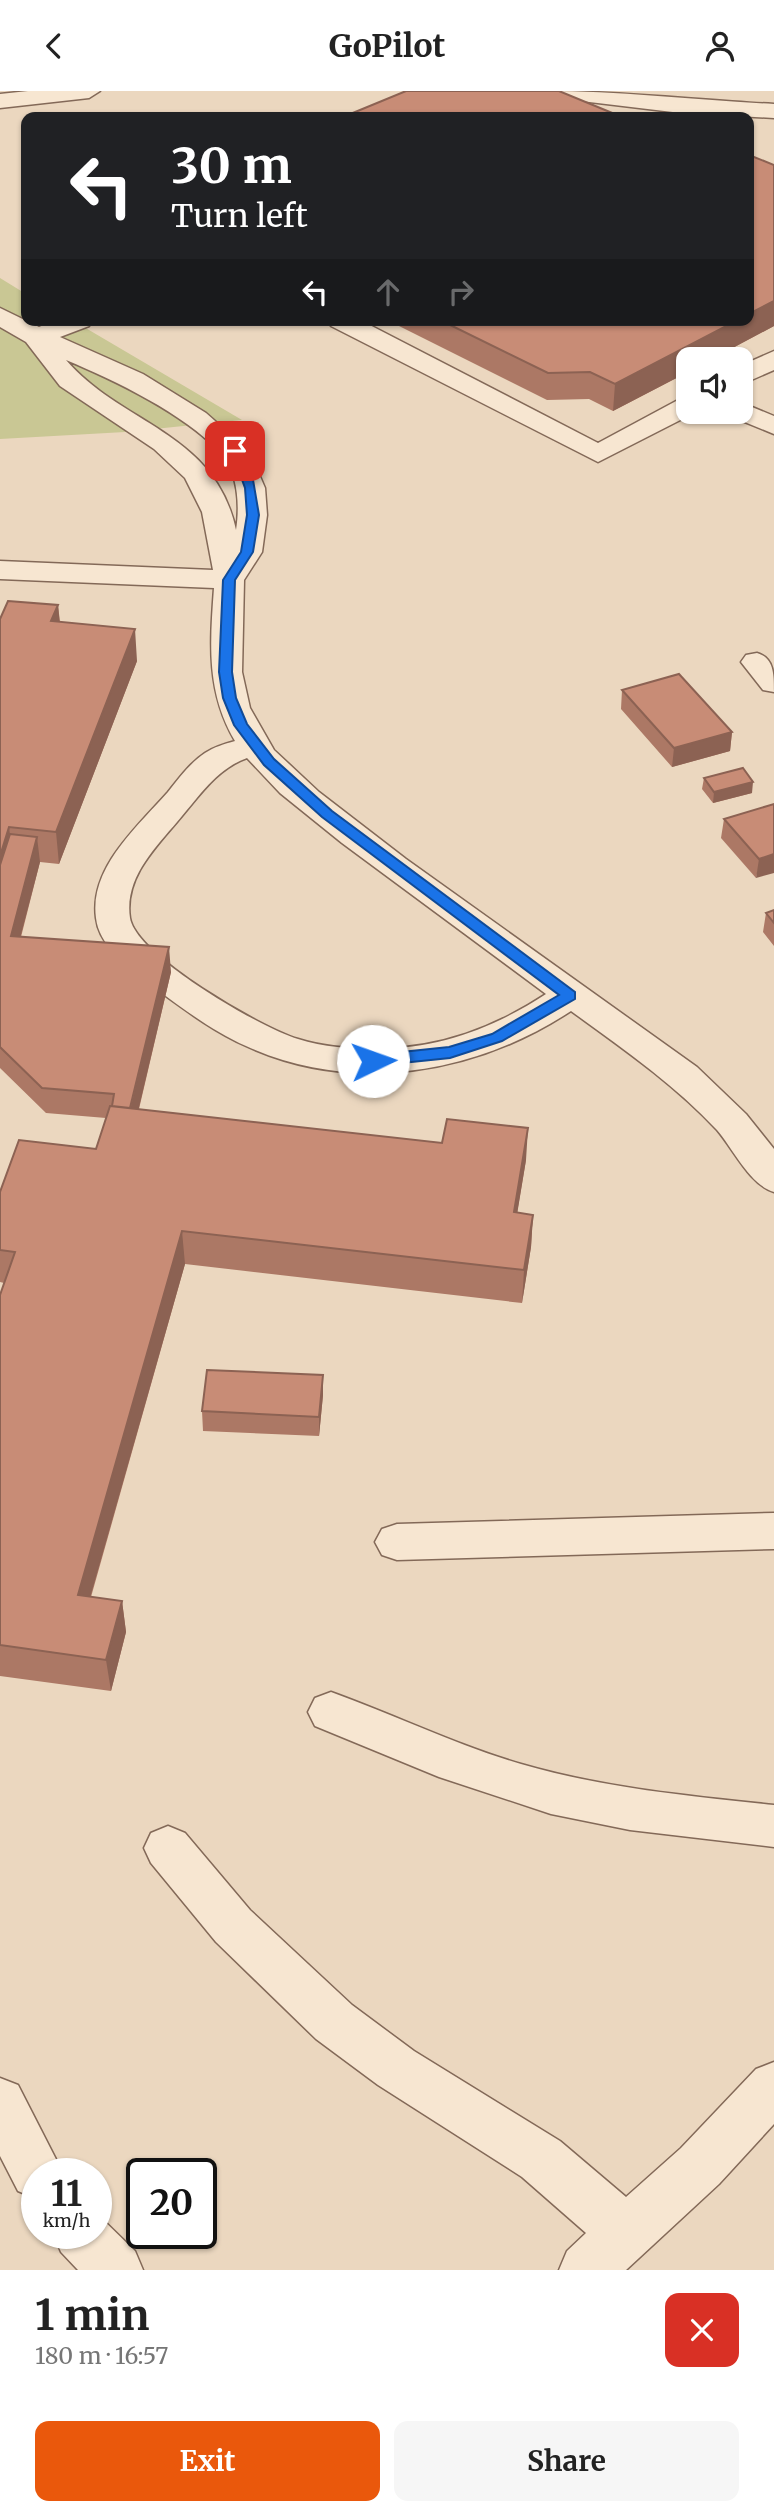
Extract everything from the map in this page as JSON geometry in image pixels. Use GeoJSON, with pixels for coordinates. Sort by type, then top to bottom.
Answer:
{"type":"FeatureCollection","features":[{"type":"Feature","properties":{"kind":"lane"},"geometry":{"type":"LineString","coordinates":[[0,101],[89,91]]}},
{"type":"Feature","properties":{"kind":"lane"},"geometry":{"type":"LineString","coordinates":[[556,91],[637,109],[774,111]]}},
{"type":"Feature","properties":{"kind":"lane"},"geometry":{"type":"LineString","coordinates":[[0,316],[37,337],[133,380],[218,435],[235,451],[245,468],[251,488],[253,515],[247,552],[229,580]]}},
{"type":"Feature","properties":{"kind":"lane"},"geometry":{"type":"LineString","coordinates":[[37,337],[65,326]]}},
{"type":"Feature","properties":{"kind":"lane"},"geometry":{"type":"LineString","coordinates":[[352,326],[598,454],[676,412]]}},
{"type":"Feature","properties":{"kind":"lane"},"geometry":{"type":"LineString","coordinates":[[37,337],[51,360],[69,379],[170,450],[199,477],[215,509],[229,580],[226,672],[229,698],[254,746],[327,814],[374,852],[570,995],[636,1039],[691,1083],[725,1114],[759,1153],[774,1178]]}},
{"type":"Feature","properties":{"kind":"lane"},"geometry":{"type":"LineString","coordinates":[[753,370],[774,359]]}},
{"type":"Feature","properties":{"kind":"lane"},"geometry":{"type":"LineString","coordinates":[[753,416],[774,426]]}},
{"type":"Feature","properties":{"kind":"lane"},"geometry":{"type":"LineString","coordinates":[[0,571],[229,580]]}},
{"type":"Feature","properties":{"kind":"lane"},"geometry":{"type":"LineString","coordinates":[[254,746],[232,752],[203,772],[134,852],[112,898],[113,920],[122,941],[163,976],[262,1039],[348,1061],[399,1060],[450,1052],[497,1038],[570,995]]}},
{"type":"Feature","properties":{"kind":"lane"},"geometry":{"type":"LineString","coordinates":[[397,1542],[774,1531]]}},
{"type":"Feature","properties":{"kind":"lane"},"geometry":{"type":"LineString","coordinates":[[331,1712],[433,1755],[505,1780],[582,1801],[774,1826]]}},
{"type":"Feature","properties":{"kind":"lane"},"geometry":{"type":"LineString","coordinates":[[168,1847],[233,1926],[334,2022],[396,2067],[541,2159],[628,2234]]}},
{"type":"Feature","properties":{"kind":"lane"},"geometry":{"type":"LineString","coordinates":[[586,2270],[700,2166],[774,2087]]}},
{"type":"Feature","properties":{"kind":"lane"},"geometry":{"type":"LineString","coordinates":[[0,2103],[29,2158]]}},
{"type":"Feature","properties":{"kind":"lane"},"geometry":{"type":"LineString","coordinates":[[96,2249],[116,2270]]}},
{"type":"Feature","properties":{"kind":"shaded area"},"geometry":{"type":"Polygon","coordinates":[[[0,278],[21,291],[21,326],[82,326],[242,420],[125,432],[0,439],[0,278]]]}},
{"type":"Feature","properties":{"kind":"building"},"geometry":{"type":"Polygon","coordinates":[[[406,91],[559,91],[610,112],[355,112],[406,91]]]}},
{"type":"Feature","properties":{"kind":"building"},"geometry":{"type":"Polygon","coordinates":[[[754,157],[774,165],[774,301],[754,311],[754,157]]]}},
{"type":"Feature","properties":{"kind":"building"},"geometry":{"type":"Polygon","coordinates":[[[452,326],[726,326],[686,347],[676,347],[676,352],[615,384],[590,372],[548,373],[452,326]]]}},
{"type":"Feature","properties":{"kind":"building"},"geometry":{"type":"Polygon","coordinates":[[[8,601],[58,605],[51,621],[135,629],[56,832],[9,827],[0,856],[0,619],[8,601]]]}},
{"type":"Feature","properties":{"kind":"building"},"geometry":{"type":"Polygon","coordinates":[[[679,674],[732,732],[674,748],[622,690],[679,674]]]}},
{"type":"Feature","properties":{"kind":"building"},"geometry":{"type":"Polygon","coordinates":[[[743,768],[753,782],[714,792],[704,778],[743,768]]]}},
{"type":"Feature","properties":{"kind":"building"},"geometry":{"type":"Polygon","coordinates":[[[774,804],[774,854],[759,859],[724,819],[774,804]]]}},
{"type":"Feature","properties":{"kind":"building"},"geometry":{"type":"Polygon","coordinates":[[[10,834],[37,837],[11,936],[169,947],[130,1108],[112,1106],[114,1094],[42,1088],[0,1047],[0,865],[10,834]]]}},
{"type":"Feature","properties":{"kind":"building"},"geometry":{"type":"Polygon","coordinates":[[[774,910],[774,923],[766,913],[774,910]]]}},
{"type":"Feature","properties":{"kind":"building"},"geometry":{"type":"Polygon","coordinates":[[[110,1106],[442,1143],[447,1119],[528,1128],[514,1212],[533,1215],[524,1270],[182,1231],[78,1595],[122,1601],[106,1660],[0,1645],[0,1295],[15,1252],[0,1250],[0,1192],[19,1140],[96,1149],[110,1106]]]}},
{"type":"Feature","properties":{"kind":"building"},"geometry":{"type":"Polygon","coordinates":[[[207,1370],[323,1375],[319,1417],[202,1411],[207,1370]]]}},
{"type":"Feature","properties":{"kind":"route"},"geometry":{"type":"LineString","coordinates":[[235,451],[245,468],[251,488],[253,515],[247,552],[229,580],[226,672],[229,698],[241,725],[254,746],[269,762],[327,814],[512,955],[570,995],[497,1038],[450,1052],[373,1061]]}}]}
